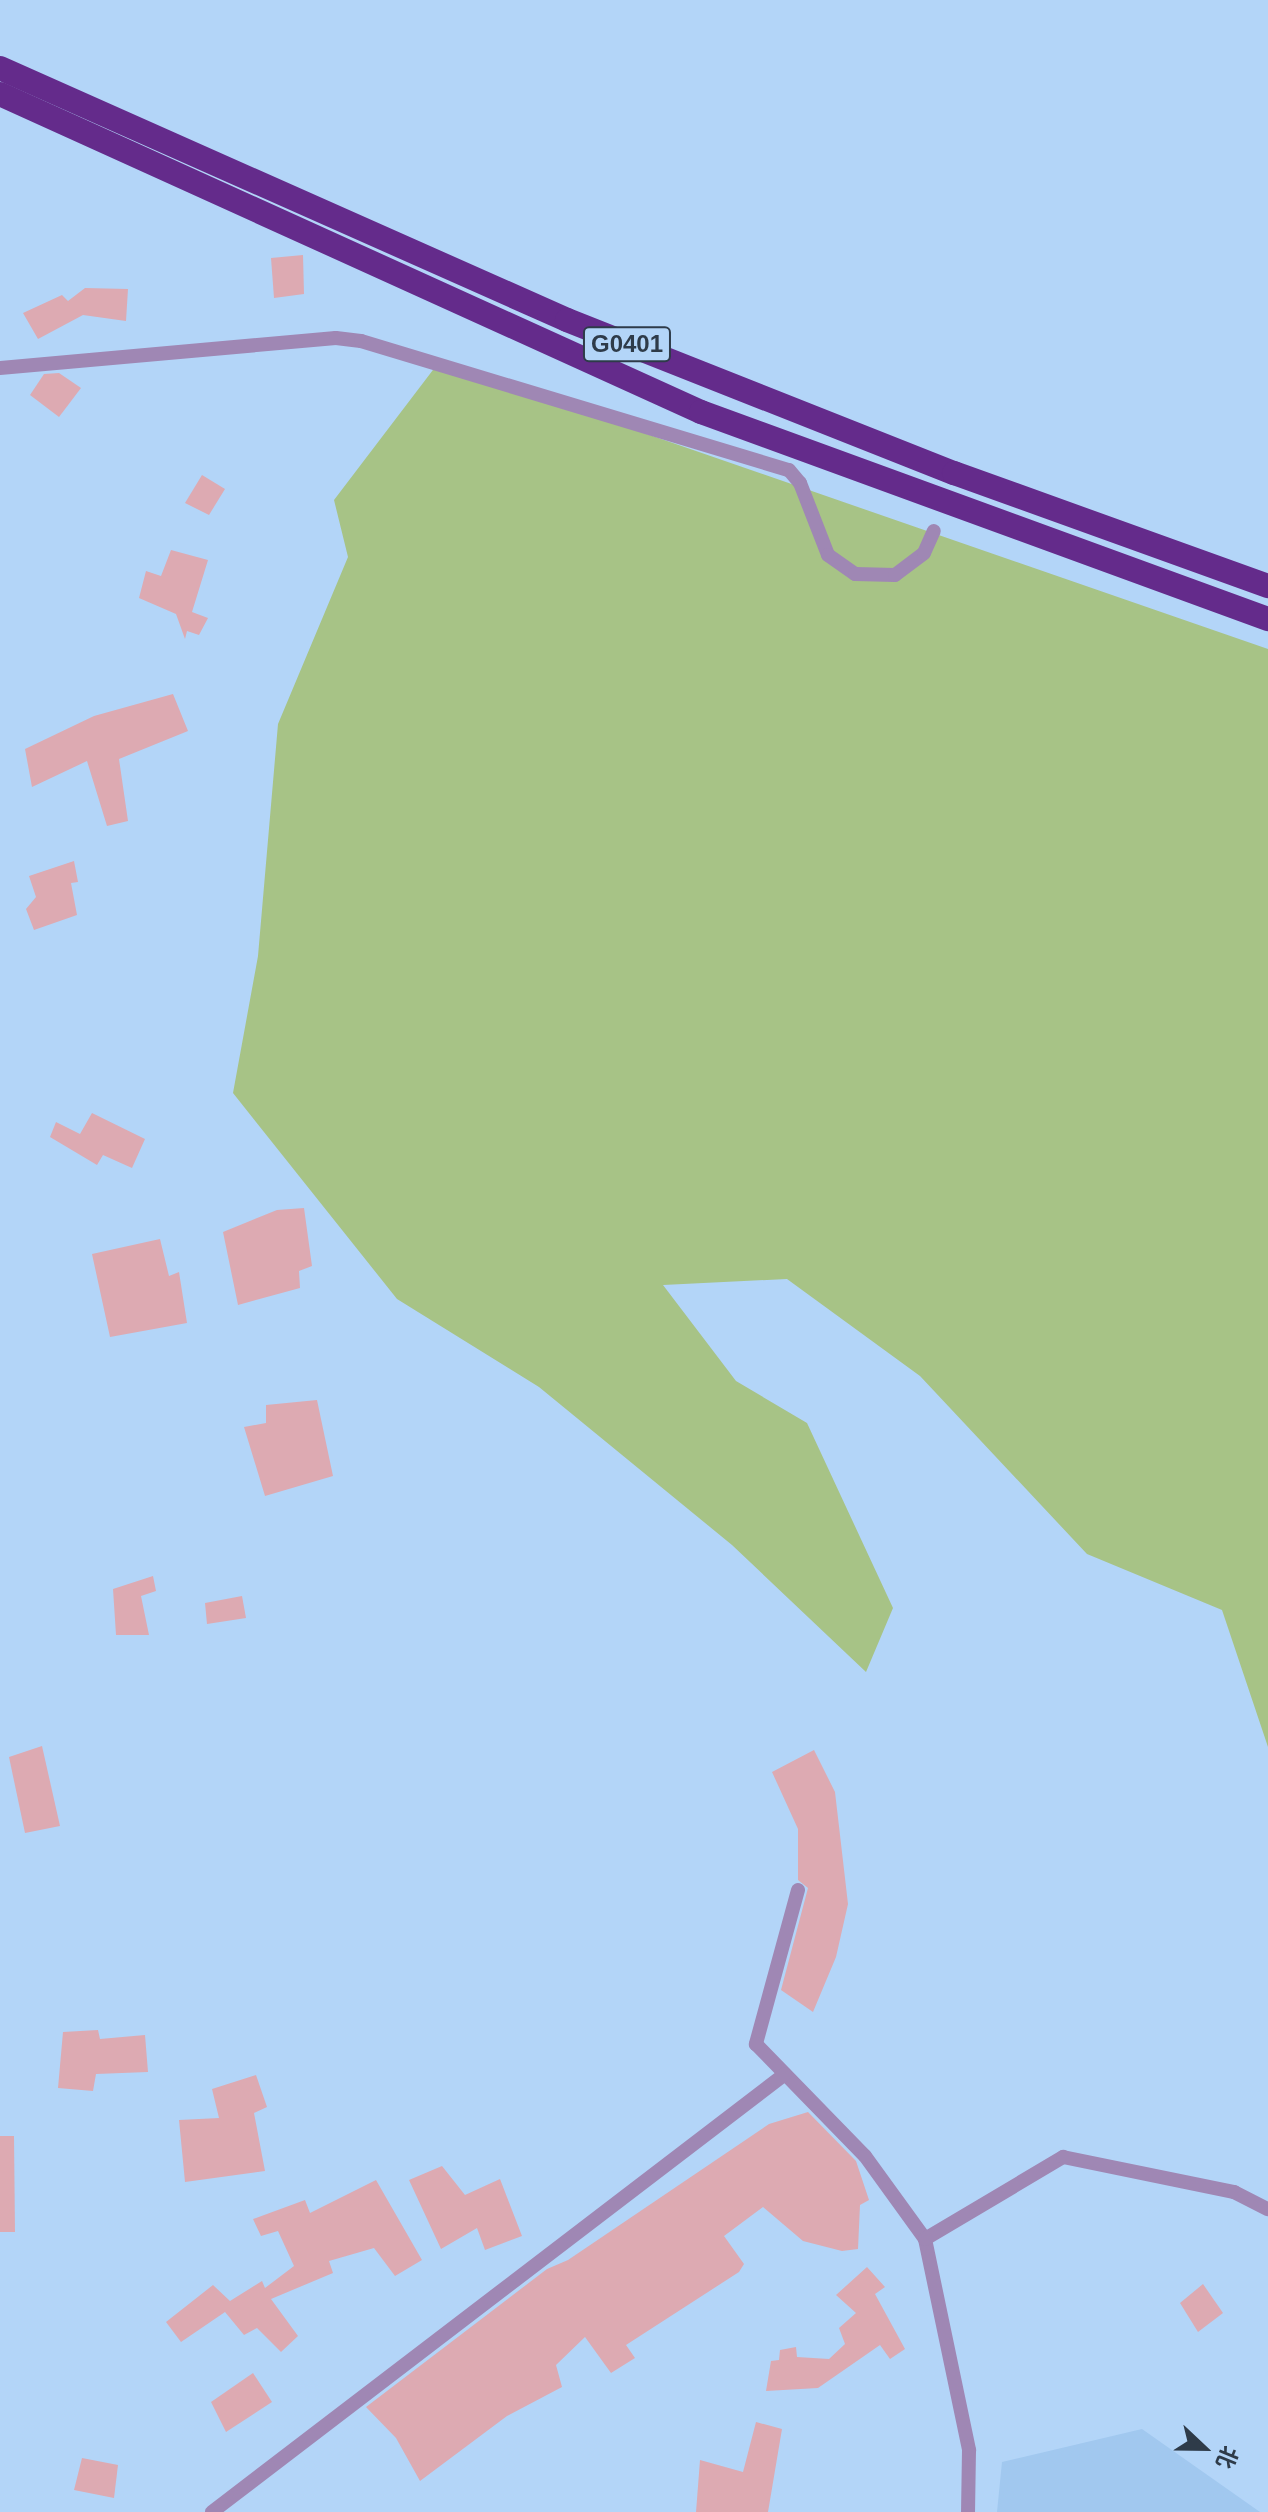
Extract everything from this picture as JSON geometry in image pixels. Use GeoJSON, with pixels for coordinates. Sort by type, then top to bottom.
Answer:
{"type":"FeatureCollection","features":[{"type":"Feature","properties":{"kind":"highway","name":"G0401"},"geometry":{"type":"LineString","coordinates":[[0,68],[567,320],[954,473],[1268,586]]}},
{"type":"Feature","properties":{"kind":"highway","name":"G0401"},"geometry":{"type":"LineString","coordinates":[[0,94],[701,412],[1268,619]]}},
{"type":"Feature","properties":{"kind":"street"},"geometry":{"type":"LineString","coordinates":[[0,368],[336,338],[361,341],[789,470],[800,483],[828,555],[855,574],[895,575],[924,553],[934,531]]}},
{"type":"Feature","properties":{"kind":"street"},"geometry":{"type":"LineString","coordinates":[[798,1890],[756,2044],[865,2156],[925,2239],[969,2450],[968,2512]]}},
{"type":"Feature","properties":{"kind":"street"},"geometry":{"type":"LineString","coordinates":[[212,2512],[785,2074]]}},
{"type":"Feature","properties":{"kind":"street"},"geometry":{"type":"LineString","coordinates":[[925,2239],[1063,2157],[1234,2192],[1268,2209]]}},
{"type":"Feature","properties":{"kind":"shaded area"},"geometry":{"type":"Polygon","coordinates":[[[1142,2429],[1260,2512],[997,2512],[1002,2462],[1142,2429]]]}},
{"type":"Feature","properties":{"kind":"green space"},"geometry":{"type":"Polygon","coordinates":[[[439,362],[1268,649],[1268,1747],[1222,1610],[1087,1554],[920,1376],[787,1279],[663,1285],[736,1381],[807,1423],[893,1608],[866,1672],[732,1545],[539,1387],[397,1299],[233,1093],[258,956],[278,724],[348,557],[334,500],[439,362]]]}},
{"type":"Feature","properties":{"kind":"building"},"geometry":{"type":"Polygon","coordinates":[[[303,255],[304,294],[274,298],[271,258],[303,255]]]}},
{"type":"Feature","properties":{"kind":"building"},"geometry":{"type":"Polygon","coordinates":[[[85,288],[128,289],[126,321],[83,315],[38,339],[23,313],[62,295],[68,301],[85,288]]]}},
{"type":"Feature","properties":{"kind":"building"},"geometry":{"type":"Polygon","coordinates":[[[59,373],[81,388],[59,417],[30,395],[44,374],[59,373]]]}},
{"type":"Feature","properties":{"kind":"building"},"geometry":{"type":"Polygon","coordinates":[[[202,475],[225,489],[209,515],[185,503],[202,475]]]}},
{"type":"Feature","properties":{"kind":"building"},"geometry":{"type":"Polygon","coordinates":[[[171,550],[208,560],[192,612],[208,618],[199,635],[187,631],[185,639],[176,614],[139,598],[146,571],[161,576],[171,550]]]}},
{"type":"Feature","properties":{"kind":"building"},"geometry":{"type":"Polygon","coordinates":[[[173,694],[188,731],[119,759],[128,821],[107,826],[87,761],[32,787],[25,749],[94,716],[173,694]]]}},
{"type":"Feature","properties":{"kind":"building"},"geometry":{"type":"Polygon","coordinates":[[[74,861],[78,882],[71,883],[77,915],[34,930],[26,909],[36,897],[29,876],[74,861]]]}},
{"type":"Feature","properties":{"kind":"building"},"geometry":{"type":"Polygon","coordinates":[[[92,1113],[145,1139],[132,1168],[103,1155],[97,1165],[50,1137],[56,1122],[80,1134],[92,1113]]]}},
{"type":"Feature","properties":{"kind":"building"},"geometry":{"type":"Polygon","coordinates":[[[304,1208],[312,1266],[299,1271],[300,1288],[238,1305],[223,1232],[277,1210],[304,1208]]]}},
{"type":"Feature","properties":{"kind":"building"},"geometry":{"type":"Polygon","coordinates":[[[160,1239],[169,1276],[179,1272],[187,1323],[110,1337],[92,1254],[160,1239]]]}},
{"type":"Feature","properties":{"kind":"building"},"geometry":{"type":"Polygon","coordinates":[[[317,1400],[333,1476],[265,1496],[244,1427],[266,1423],[266,1405],[317,1400]]]}},
{"type":"Feature","properties":{"kind":"building"},"geometry":{"type":"Polygon","coordinates":[[[153,1576],[156,1591],[141,1596],[149,1635],[116,1635],[113,1589],[153,1576]]]}},
{"type":"Feature","properties":{"kind":"building"},"geometry":{"type":"Polygon","coordinates":[[[242,1596],[246,1618],[207,1624],[205,1603],[242,1596]]]}},
{"type":"Feature","properties":{"kind":"building"},"geometry":{"type":"Polygon","coordinates":[[[42,1746],[60,1826],[25,1833],[9,1757],[42,1746]]]}},
{"type":"Feature","properties":{"kind":"building"},"geometry":{"type":"Polygon","coordinates":[[[814,1750],[835,1792],[848,1904],[836,1957],[813,2012],[781,1990],[808,1888],[798,1880],[798,1829],[772,1772],[814,1750]]]}},
{"type":"Feature","properties":{"kind":"building"},"geometry":{"type":"Polygon","coordinates":[[[98,2030],[100,2039],[145,2035],[148,2072],[96,2074],[93,2091],[58,2088],[63,2032],[98,2030]]]}},
{"type":"Feature","properties":{"kind":"building"},"geometry":{"type":"Polygon","coordinates":[[[256,2075],[267,2107],[254,2113],[265,2171],[185,2182],[179,2120],[219,2118],[212,2089],[256,2075]]]}},
{"type":"Feature","properties":{"kind":"building"},"geometry":{"type":"Polygon","coordinates":[[[808,2112],[856,2161],[869,2200],[860,2205],[858,2249],[842,2251],[803,2241],[763,2207],[724,2236],[744,2264],[739,2272],[626,2345],[635,2358],[611,2373],[585,2337],[556,2365],[562,2387],[507,2416],[420,2481],[396,2438],[366,2407],[547,2269],[568,2260],[769,2124],[808,2112]]]}},
{"type":"Feature","properties":{"kind":"building"},"geometry":{"type":"Polygon","coordinates":[[[0,2136],[14,2136],[15,2232],[0,2232],[0,2136]]]}},
{"type":"Feature","properties":{"kind":"building"},"geometry":{"type":"Polygon","coordinates":[[[442,2166],[465,2195],[500,2179],[522,2236],[485,2250],[477,2228],[441,2249],[409,2180],[442,2166]]]}},
{"type":"Feature","properties":{"kind":"building"},"geometry":{"type":"Polygon","coordinates":[[[376,2180],[422,2260],[395,2276],[374,2248],[329,2261],[333,2273],[271,2299],[298,2336],[281,2352],[257,2328],[244,2335],[225,2312],[181,2342],[166,2322],[213,2285],[230,2301],[262,2281],[265,2288],[294,2266],[278,2231],[261,2236],[253,2219],[305,2200],[310,2213],[376,2180]]]}},
{"type":"Feature","properties":{"kind":"building"},"geometry":{"type":"Polygon","coordinates":[[[867,2267],[885,2287],[875,2294],[905,2349],[890,2359],[880,2345],[818,2388],[766,2391],[771,2361],[779,2360],[780,2350],[796,2347],[797,2357],[829,2359],[845,2344],[839,2328],[856,2313],[836,2295],[867,2267]]]}},
{"type":"Feature","properties":{"kind":"building"},"geometry":{"type":"Polygon","coordinates":[[[1203,2284],[1223,2313],[1198,2332],[1180,2303],[1203,2284]]]}},
{"type":"Feature","properties":{"kind":"building"},"geometry":{"type":"Polygon","coordinates":[[[253,2373],[272,2402],[226,2432],[211,2402],[253,2373]]]}},
{"type":"Feature","properties":{"kind":"building"},"geometry":{"type":"Polygon","coordinates":[[[756,2422],[782,2429],[768,2512],[696,2512],[700,2460],[743,2472],[756,2422]]]}},
{"type":"Feature","properties":{"kind":"building"},"geometry":{"type":"Polygon","coordinates":[[[82,2458],[118,2465],[114,2498],[74,2490],[82,2458]]]}}]}
